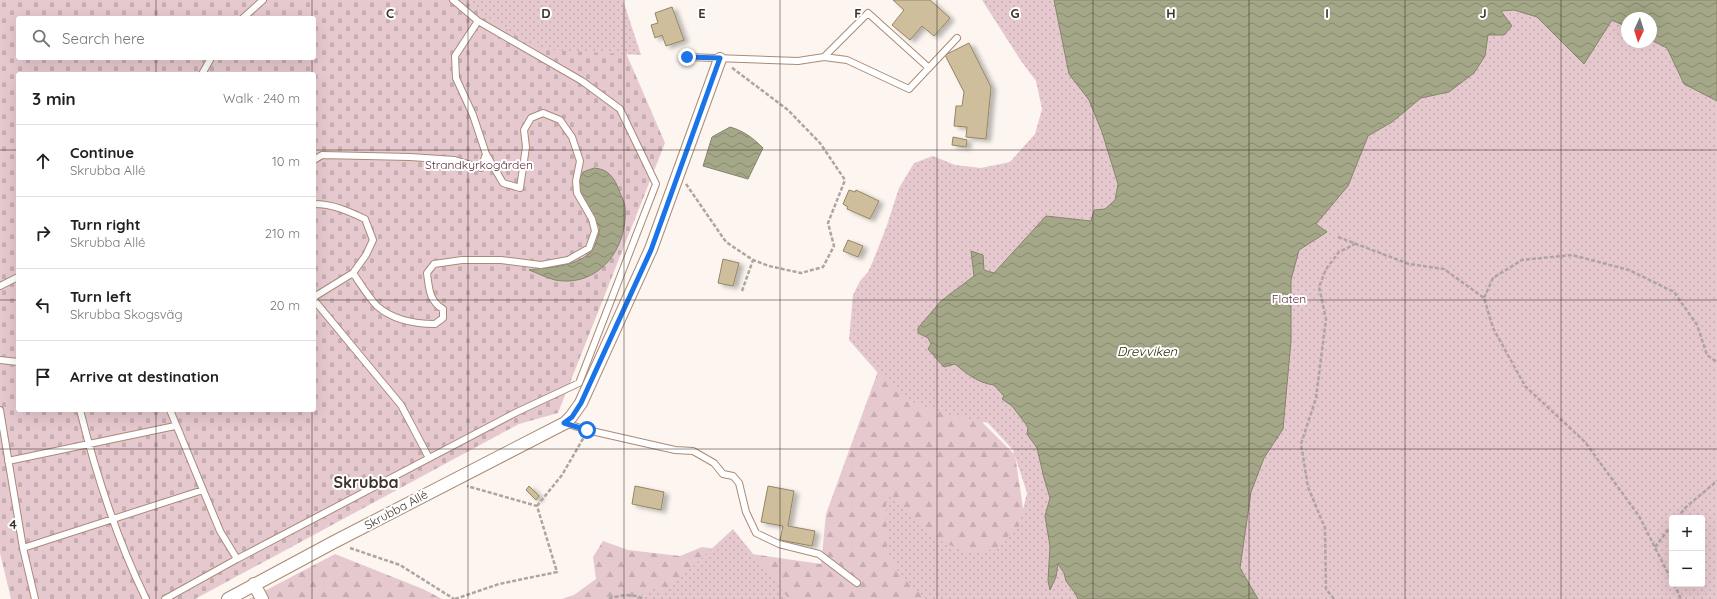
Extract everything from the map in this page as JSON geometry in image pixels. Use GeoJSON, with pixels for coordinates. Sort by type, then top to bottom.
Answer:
{"type":"FeatureCollection","features":[{"type":"Feature","properties":{"kind":"street","name":"Skrubba Allé"},"geometry":{"type":"LineString","coordinates":[[228,599],[334,542],[564,423],[572,417],[581,403],[651,250],[720,58]]}},
{"type":"Feature","properties":{"kind":"street"},"geometry":{"type":"LineString","coordinates":[[254,584],[262,599]]}},
{"type":"Feature","properties":{"kind":"lane"},"geometry":{"type":"LineString","coordinates":[[245,16],[263,0]]}},
{"type":"Feature","properties":{"kind":"lane"},"geometry":{"type":"LineString","coordinates":[[165,599],[237,559],[517,412],[579,383],[656,184],[620,109],[582,81],[478,21],[453,0]]}},
{"type":"Feature","properties":{"kind":"lane"},"geometry":{"type":"LineString","coordinates":[[824,57],[868,13],[929,68]]}},
{"type":"Feature","properties":{"kind":"lane"},"geometry":{"type":"LineString","coordinates":[[353,273],[377,306],[398,318],[416,324],[435,324],[443,318],[443,309],[435,304],[430,294],[427,273],[434,264],[462,260],[501,260],[541,265],[568,260],[589,248],[595,231],[592,219],[577,193],[576,180],[580,161],[572,136],[560,120],[544,113],[531,118],[524,130],[526,147],[520,188],[503,184],[486,154],[473,115],[456,78],[455,56],[478,21]]}},
{"type":"Feature","properties":{"kind":"lane"},"geometry":{"type":"LineString","coordinates":[[687,57],[798,61],[824,57],[847,60],[909,88],[957,38]]}},
{"type":"Feature","properties":{"kind":"lane"},"geometry":{"type":"LineString","coordinates":[[203,72],[210,60]]}},
{"type":"Feature","properties":{"kind":"lane"},"geometry":{"type":"LineString","coordinates":[[316,159],[322,155],[410,157],[455,160],[481,168],[486,154]]}},
{"type":"Feature","properties":{"kind":"lane"},"geometry":{"type":"LineString","coordinates":[[316,204],[324,204],[344,209],[365,219],[373,240],[366,255],[353,273],[316,298]]}},
{"type":"Feature","properties":{"kind":"lane"},"geometry":{"type":"LineString","coordinates":[[0,286],[16,278]]}},
{"type":"Feature","properties":{"kind":"lane"},"geometry":{"type":"LineString","coordinates":[[316,301],[401,405],[429,458]]}},
{"type":"Feature","properties":{"kind":"lane"},"geometry":{"type":"LineString","coordinates":[[0,360],[16,362]]}},
{"type":"Feature","properties":{"kind":"lane"},"geometry":{"type":"LineString","coordinates":[[0,410],[23,548],[34,599]]}},
{"type":"Feature","properties":{"kind":"lane"},"geometry":{"type":"LineString","coordinates":[[81,412],[113,520],[146,599]]}},
{"type":"Feature","properties":{"kind":"lane"},"geometry":{"type":"LineString","coordinates":[[171,412],[175,426],[220,531],[237,559]]}},
{"type":"Feature","properties":{"kind":"lane"},"geometry":{"type":"LineString","coordinates":[[564,423],[587,430],[675,450],[693,451],[714,463],[723,474],[733,476],[739,483],[746,512],[756,533],[779,544],[819,554],[857,582]]}},
{"type":"Feature","properties":{"kind":"lane"},"geometry":{"type":"LineString","coordinates":[[8,461],[175,426]]}},
{"type":"Feature","properties":{"kind":"lane"},"geometry":{"type":"LineString","coordinates":[[23,548],[203,490]]}},
{"type":"Feature","properties":{"kind":"path"},"geometry":{"type":"LineString","coordinates":[[679,173],[726,242],[753,260],[769,266],[801,273],[823,267],[834,246],[828,223],[845,180],[820,144],[788,110],[720,58]]}},
{"type":"Feature","properties":{"kind":"path"},"geometry":{"type":"LineString","coordinates":[[1338,237],[1409,264],[1444,269],[1484,298],[1493,328],[1525,386],[1585,442],[1639,516],[1669,575]]}},
{"type":"Feature","properties":{"kind":"path"},"geometry":{"type":"LineString","coordinates":[[1334,599],[1326,589],[1324,528],[1308,487],[1302,444],[1316,398],[1326,319],[1319,287],[1326,269],[1339,252],[1355,244]]}},
{"type":"Feature","properties":{"kind":"path"},"geometry":{"type":"LineString","coordinates":[[1484,298],[1493,278],[1522,260],[1572,255],[1629,270],[1674,292],[1697,325],[1707,355],[1717,362]]}},
{"type":"Feature","properties":{"kind":"path"},"geometry":{"type":"LineString","coordinates":[[742,291],[753,260]]}},
{"type":"Feature","properties":{"kind":"path"},"geometry":{"type":"LineString","coordinates":[[537,506],[562,475],[587,430]]}},
{"type":"Feature","properties":{"kind":"path"},"geometry":{"type":"LineString","coordinates":[[450,482],[537,506]]}},
{"type":"Feature","properties":{"kind":"path"},"geometry":{"type":"LineString","coordinates":[[1679,515],[1686,507],[1717,482]]}},
{"type":"Feature","properties":{"kind":"path"},"geometry":{"type":"LineString","coordinates":[[334,542],[400,565],[455,599],[499,584],[557,572],[537,506]]}},
{"type":"Feature","properties":{"kind":"path"},"geometry":{"type":"LineString","coordinates":[[1655,547],[1669,529]]}},
{"type":"Feature","properties":{"kind":"path"},"geometry":{"type":"LineString","coordinates":[[1675,587],[1681,599]]}},
{"type":"Feature","properties":{"kind":"path"},"geometry":{"type":"LineString","coordinates":[[609,599],[614,597],[639,596],[643,599]]}},
{"type":"Feature","properties":{"kind":"green space","name":"Strandkyrkogården"},"geometry":{"type":"Polygon","coordinates":[[[0,0],[603,0],[665,143],[558,413],[519,424],[195,599],[11,599],[0,553],[0,0]]]}},
{"type":"Feature","properties":{"kind":"green space"},"geometry":{"type":"Polygon","coordinates":[[[464,0],[623,0],[641,55],[552,50],[533,45],[500,26],[464,0]]]}},
{"type":"Feature","properties":{"kind":"green space","name":"Flaten"},"geometry":{"type":"Polygon","coordinates":[[[982,0],[1717,0],[1717,599],[926,599],[898,572],[887,549],[886,494],[925,526],[937,539],[967,553],[995,549],[1019,526],[1027,493],[1013,450],[988,423],[951,415],[904,399],[878,373],[849,340],[853,295],[860,281],[868,272],[887,225],[899,188],[914,163],[933,156],[955,165],[981,168],[1010,162],[1035,134],[1042,109],[1036,81],[1021,61],[982,0]]]}},
{"type":"Feature","properties":{"kind":"green space"},"geometry":{"type":"Polygon","coordinates":[[[878,371],[960,400],[1015,455],[1037,599],[562,599],[574,595],[596,579],[593,557],[603,541],[628,550],[680,556],[702,547],[821,564],[826,514],[878,371]]]}},
{"type":"Feature","properties":{"kind":"green space"},"geometry":{"type":"Polygon","coordinates":[[[733,529],[789,599],[633,599],[655,587],[662,595],[733,529]]]}},
{"type":"Feature","properties":{"kind":"green space"},"geometry":{"type":"Polygon","coordinates":[[[335,554],[423,589],[442,599],[249,599],[335,554]]]}},
{"type":"Feature","properties":{"kind":"water","name":"Drevviken"},"geometry":{"type":"Polygon","coordinates":[[[1054,0],[1717,0],[1717,101],[1684,84],[1667,48],[1657,43],[1657,12],[1621,12],[1621,24],[1612,20],[1584,64],[1537,17],[1514,10],[1501,11],[1512,26],[1504,35],[1488,35],[1485,56],[1474,73],[1449,92],[1421,98],[1392,122],[1368,136],[1348,186],[1316,224],[1327,232],[1299,250],[1291,280],[1291,341],[1283,429],[1264,458],[1251,492],[1240,568],[1258,599],[1078,599],[1066,581],[1064,573],[1058,564],[1056,577],[1050,590],[1048,581],[1050,546],[1045,516],[1050,498],[1037,448],[1027,434],[1028,427],[1012,406],[1002,399],[1004,396],[994,385],[988,384],[968,375],[955,364],[944,367],[928,349],[931,344],[928,338],[918,333],[918,328],[941,301],[974,276],[971,251],[983,255],[984,270],[994,273],[1046,216],[1091,221],[1094,210],[1105,209],[1115,200],[1118,184],[1102,132],[1089,100],[1069,74],[1054,0]]]}},
{"type":"Feature","properties":{"kind":"water"},"geometry":{"type":"Polygon","coordinates":[[[730,127],[748,135],[763,148],[748,179],[703,166],[712,137],[730,127]]]}},
{"type":"Feature","properties":{"kind":"water"},"geometry":{"type":"Polygon","coordinates":[[[594,168],[603,170],[610,174],[617,185],[624,204],[625,223],[622,237],[616,250],[608,262],[585,278],[571,281],[555,280],[529,270],[560,266],[576,262],[589,254],[593,249],[600,228],[579,191],[579,180],[583,172],[594,168]]]}},
{"type":"Feature","properties":{"kind":"building"},"geometry":{"type":"Polygon","coordinates":[[[893,0],[930,0],[950,18],[934,36],[922,26],[910,40],[892,25],[904,10],[893,0]]]}},
{"type":"Feature","properties":{"kind":"building"},"geometry":{"type":"Polygon","coordinates":[[[672,7],[684,40],[666,46],[662,35],[655,38],[651,25],[658,23],[655,13],[672,7]]]}},
{"type":"Feature","properties":{"kind":"building"},"geometry":{"type":"Polygon","coordinates":[[[969,43],[991,87],[986,139],[966,137],[967,127],[954,126],[956,106],[962,106],[964,92],[945,55],[969,43]]]}},
{"type":"Feature","properties":{"kind":"building"},"geometry":{"type":"Polygon","coordinates":[[[953,137],[967,140],[966,147],[952,145],[953,137]]]}},
{"type":"Feature","properties":{"kind":"building"},"geometry":{"type":"Polygon","coordinates":[[[849,190],[855,192],[856,190],[879,201],[870,219],[847,209],[848,207],[843,204],[849,190]]]}},
{"type":"Feature","properties":{"kind":"building"},"geometry":{"type":"Polygon","coordinates":[[[848,240],[863,246],[858,257],[843,251],[848,240]]]}},
{"type":"Feature","properties":{"kind":"building"},"geometry":{"type":"Polygon","coordinates":[[[723,259],[739,263],[733,286],[718,283],[723,259]]]}},
{"type":"Feature","properties":{"kind":"building"},"geometry":{"type":"Polygon","coordinates":[[[529,486],[539,496],[536,500],[526,490],[529,486]]]}},
{"type":"Feature","properties":{"kind":"building"},"geometry":{"type":"Polygon","coordinates":[[[635,486],[664,492],[661,510],[632,504],[635,486]]]}},
{"type":"Feature","properties":{"kind":"building"},"geometry":{"type":"Polygon","coordinates":[[[768,486],[794,491],[788,526],[815,531],[812,546],[780,540],[783,526],[761,522],[768,486]]]}},
{"type":"Feature","properties":{"kind":"district","name":"Skrubba"},"geometry":{"type":"Point","coordinates":[366,482]}},
{"type":"Feature","properties":{"kind":"route"},"geometry":{"type":"LineString","coordinates":[[587,430],[564,423],[572,417],[581,403],[651,250],[720,58],[687,57]]}}]}
